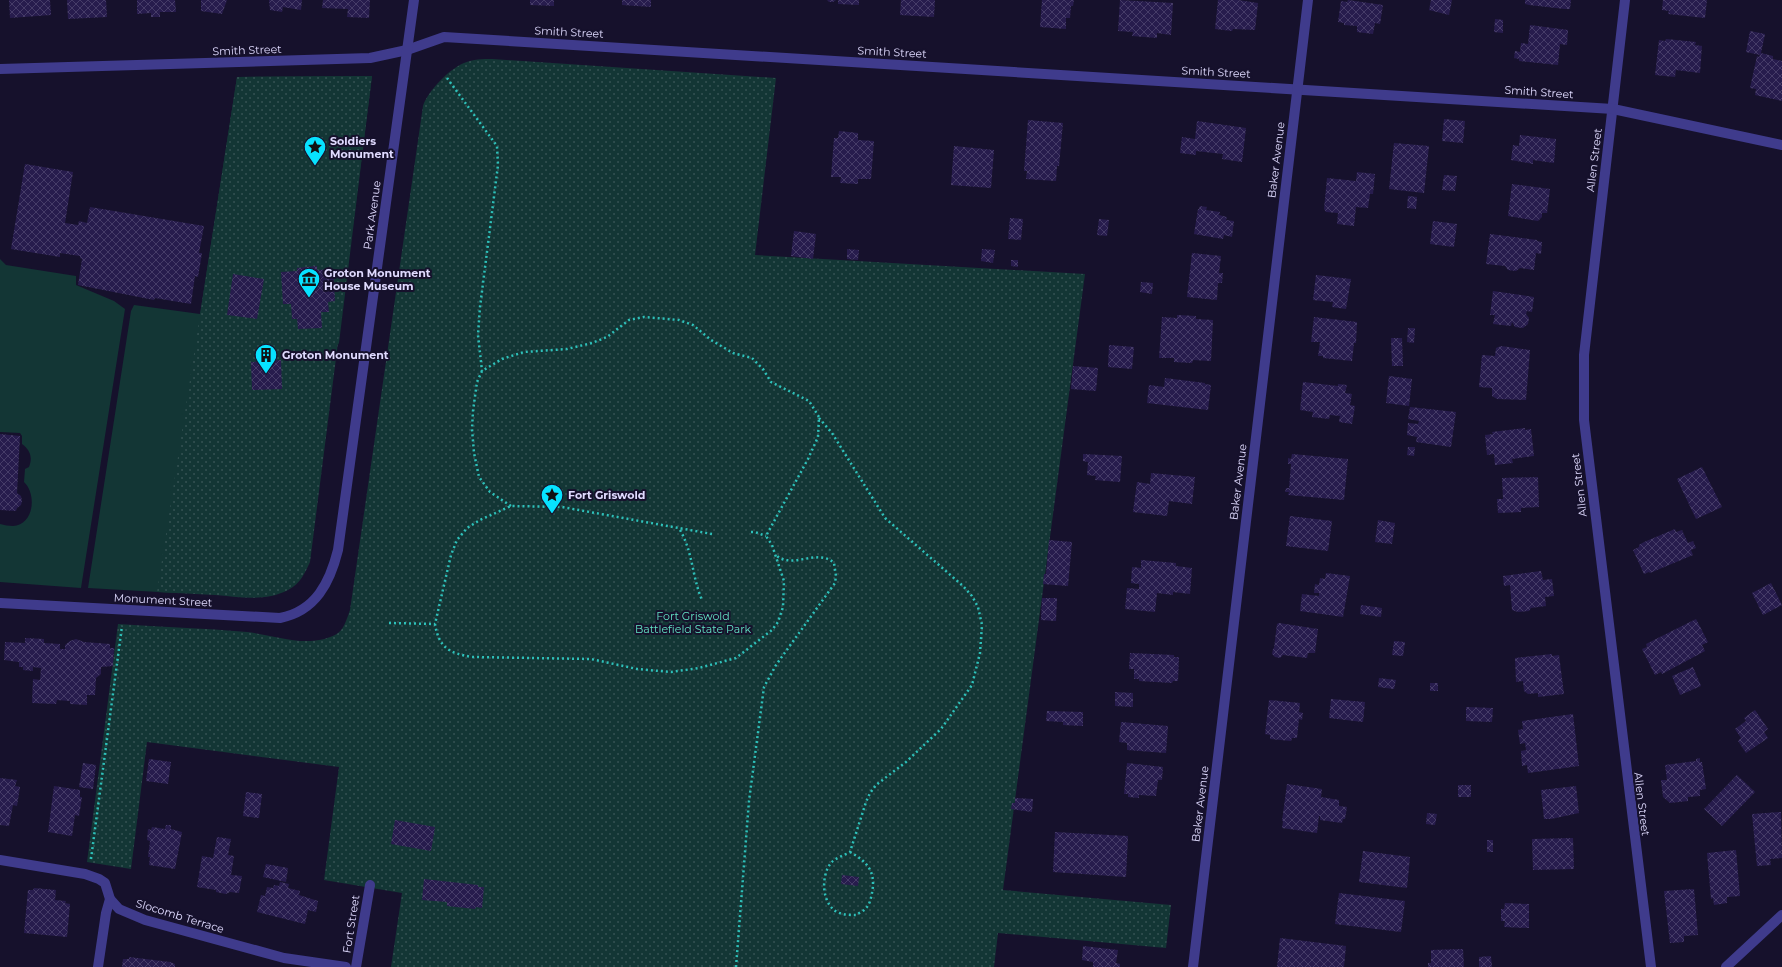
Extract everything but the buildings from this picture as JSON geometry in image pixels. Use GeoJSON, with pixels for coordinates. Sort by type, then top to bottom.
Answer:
{"type":"FeatureCollection","features":[{"type":"Feature","properties":{"kind":"street","name":"Park Avenue"},"geometry":{"type":"LineString","coordinates":[[319,596],[330,577],[338,550],[414,0]]}},
{"type":"Feature","properties":{"kind":"street","name":"Baker Avenue"},"geometry":{"type":"LineString","coordinates":[[1193,967],[1308,0]]}},
{"type":"Feature","properties":{"kind":"street","name":"Allen Street"},"geometry":{"type":"LineString","coordinates":[[1625,0],[1584,354],[1584,420],[1650,967]]}},
{"type":"Feature","properties":{"kind":"street","name":"Smith Street"},"geometry":{"type":"LineString","coordinates":[[0,69],[370,58],[407,50],[444,37],[1613,109],[1782,145]]}},
{"type":"Feature","properties":{"kind":"street","name":"Monument Street"},"geometry":{"type":"LineString","coordinates":[[0,603],[280,618],[291,616],[301,611],[319,596]]}},
{"type":"Feature","properties":{"kind":"street","name":"Slocomb Terrace"},"geometry":{"type":"LineString","coordinates":[[0,860],[89,875],[105,883],[110,899],[119,909],[145,920],[284,958],[346,967]]}},
{"type":"Feature","properties":{"kind":"street","name":"Fort Street"},"geometry":{"type":"LineString","coordinates":[[356,967],[370,885]]}},
{"type":"Feature","properties":{"kind":"street"},"geometry":{"type":"LineString","coordinates":[[98,967],[105,920],[110,899]]}},
{"type":"Feature","properties":{"kind":"street"},"geometry":{"type":"LineString","coordinates":[[1726,967],[1782,915]]}},
{"type":"Feature","properties":{"kind":"path"},"geometry":{"type":"LineString","coordinates":[[447,78],[497,146],[498,165],[480,306],[478,335],[482,371],[477,382],[472,429],[474,453],[479,477],[490,492],[511,506]]}},
{"type":"Feature","properties":{"kind":"path"},"geometry":{"type":"LineString","coordinates":[[482,371],[502,359],[524,352],[567,349],[592,343],[607,337],[629,320],[644,318],[679,320],[693,325],[711,340],[733,353],[752,358],[763,369],[771,382],[809,401],[819,418],[832,433],[885,518],[963,586],[972,596],[978,607],[982,626],[980,654],[972,685],[941,729],[906,762],[876,785],[866,802],[850,852],[832,861],[826,871],[824,888],[826,899],[838,912],[856,915],[866,908],[871,898],[874,882],[870,869],[862,858],[850,852]]}},
{"type":"Feature","properties":{"kind":"path"},"geometry":{"type":"LineString","coordinates":[[766,536],[808,459],[818,437],[819,418]]}},
{"type":"Feature","properties":{"kind":"path"},"geometry":{"type":"LineString","coordinates":[[712,534],[553,506],[511,506],[480,520],[467,528],[457,540],[451,555],[435,624],[437,633],[446,649],[455,654],[472,657],[591,659],[650,671],[671,672],[687,671],[736,658],[772,630],[778,622],[783,607],[784,581],[775,555],[766,536],[756,532],[751,532]]}},
{"type":"Feature","properties":{"kind":"path"},"geometry":{"type":"LineString","coordinates":[[680,529],[687,541],[697,590],[702,600]]}},
{"type":"Feature","properties":{"kind":"path"},"geometry":{"type":"LineString","coordinates":[[736,967],[749,802],[764,687],[782,656],[835,583],[836,576],[834,563],[831,560],[820,557],[788,560],[778,558],[775,555]]}},
{"type":"Feature","properties":{"kind":"path"},"geometry":{"type":"LineString","coordinates":[[389,623],[435,624]]}},
{"type":"Feature","properties":{"kind":"path"},"geometry":{"type":"LineString","coordinates":[[89,875],[122,624]]}},
{"type":"Feature","properties":{"kind":"green space","name":"Fort Griswold Battlefield State Park"},"geometry":{"type":"Polygon","coordinates":[[[492,59],[776,78],[755,255],[1085,274],[1003,890],[1171,905],[1166,948],[998,933],[994,967],[391,967],[402,893],[324,880],[339,767],[147,742],[131,869],[87,862],[118,624],[215,629],[247,632],[291,640],[313,641],[335,635],[341,631],[345,624],[350,610],[423,106],[434,87],[452,70],[471,61],[492,59]]]}},
{"type":"Feature","properties":{"kind":"green space"},"geometry":{"type":"Polygon","coordinates":[[[372,76],[339,343],[176,593],[88,588],[131,311],[134,305],[200,314],[237,77],[372,76]]]}},
{"type":"Feature","properties":{"kind":"green space"},"geometry":{"type":"Polygon","coordinates":[[[372,76],[310,562],[296,585],[279,594],[270,596],[252,598],[157,592],[237,77],[372,76]]]}},
{"type":"Feature","properties":{"kind":"green space"},"geometry":{"type":"Polygon","coordinates":[[[0,259],[6,265],[76,276],[76,285],[114,301],[125,309],[81,588],[0,582],[0,524],[13,526],[20,524],[29,515],[32,501],[31,494],[24,482],[25,469],[29,467],[31,457],[29,451],[22,444],[22,436],[20,433],[0,432],[0,259]]]}},
{"type":"Feature","properties":{"kind":"place","name":"Soldiers Monument"},"geometry":{"type":"Point","coordinates":[315,166]}},
{"type":"Feature","properties":{"kind":"place","name":"Groton Monument House Museum"},"geometry":{"type":"Point","coordinates":[309,298]}},
{"type":"Feature","properties":{"kind":"place","name":"Groton Monument"},"geometry":{"type":"Point","coordinates":[266,374]}},
{"type":"Feature","properties":{"kind":"place","name":"Fort Griswold"},"geometry":{"type":"Point","coordinates":[552,514]}}]}
